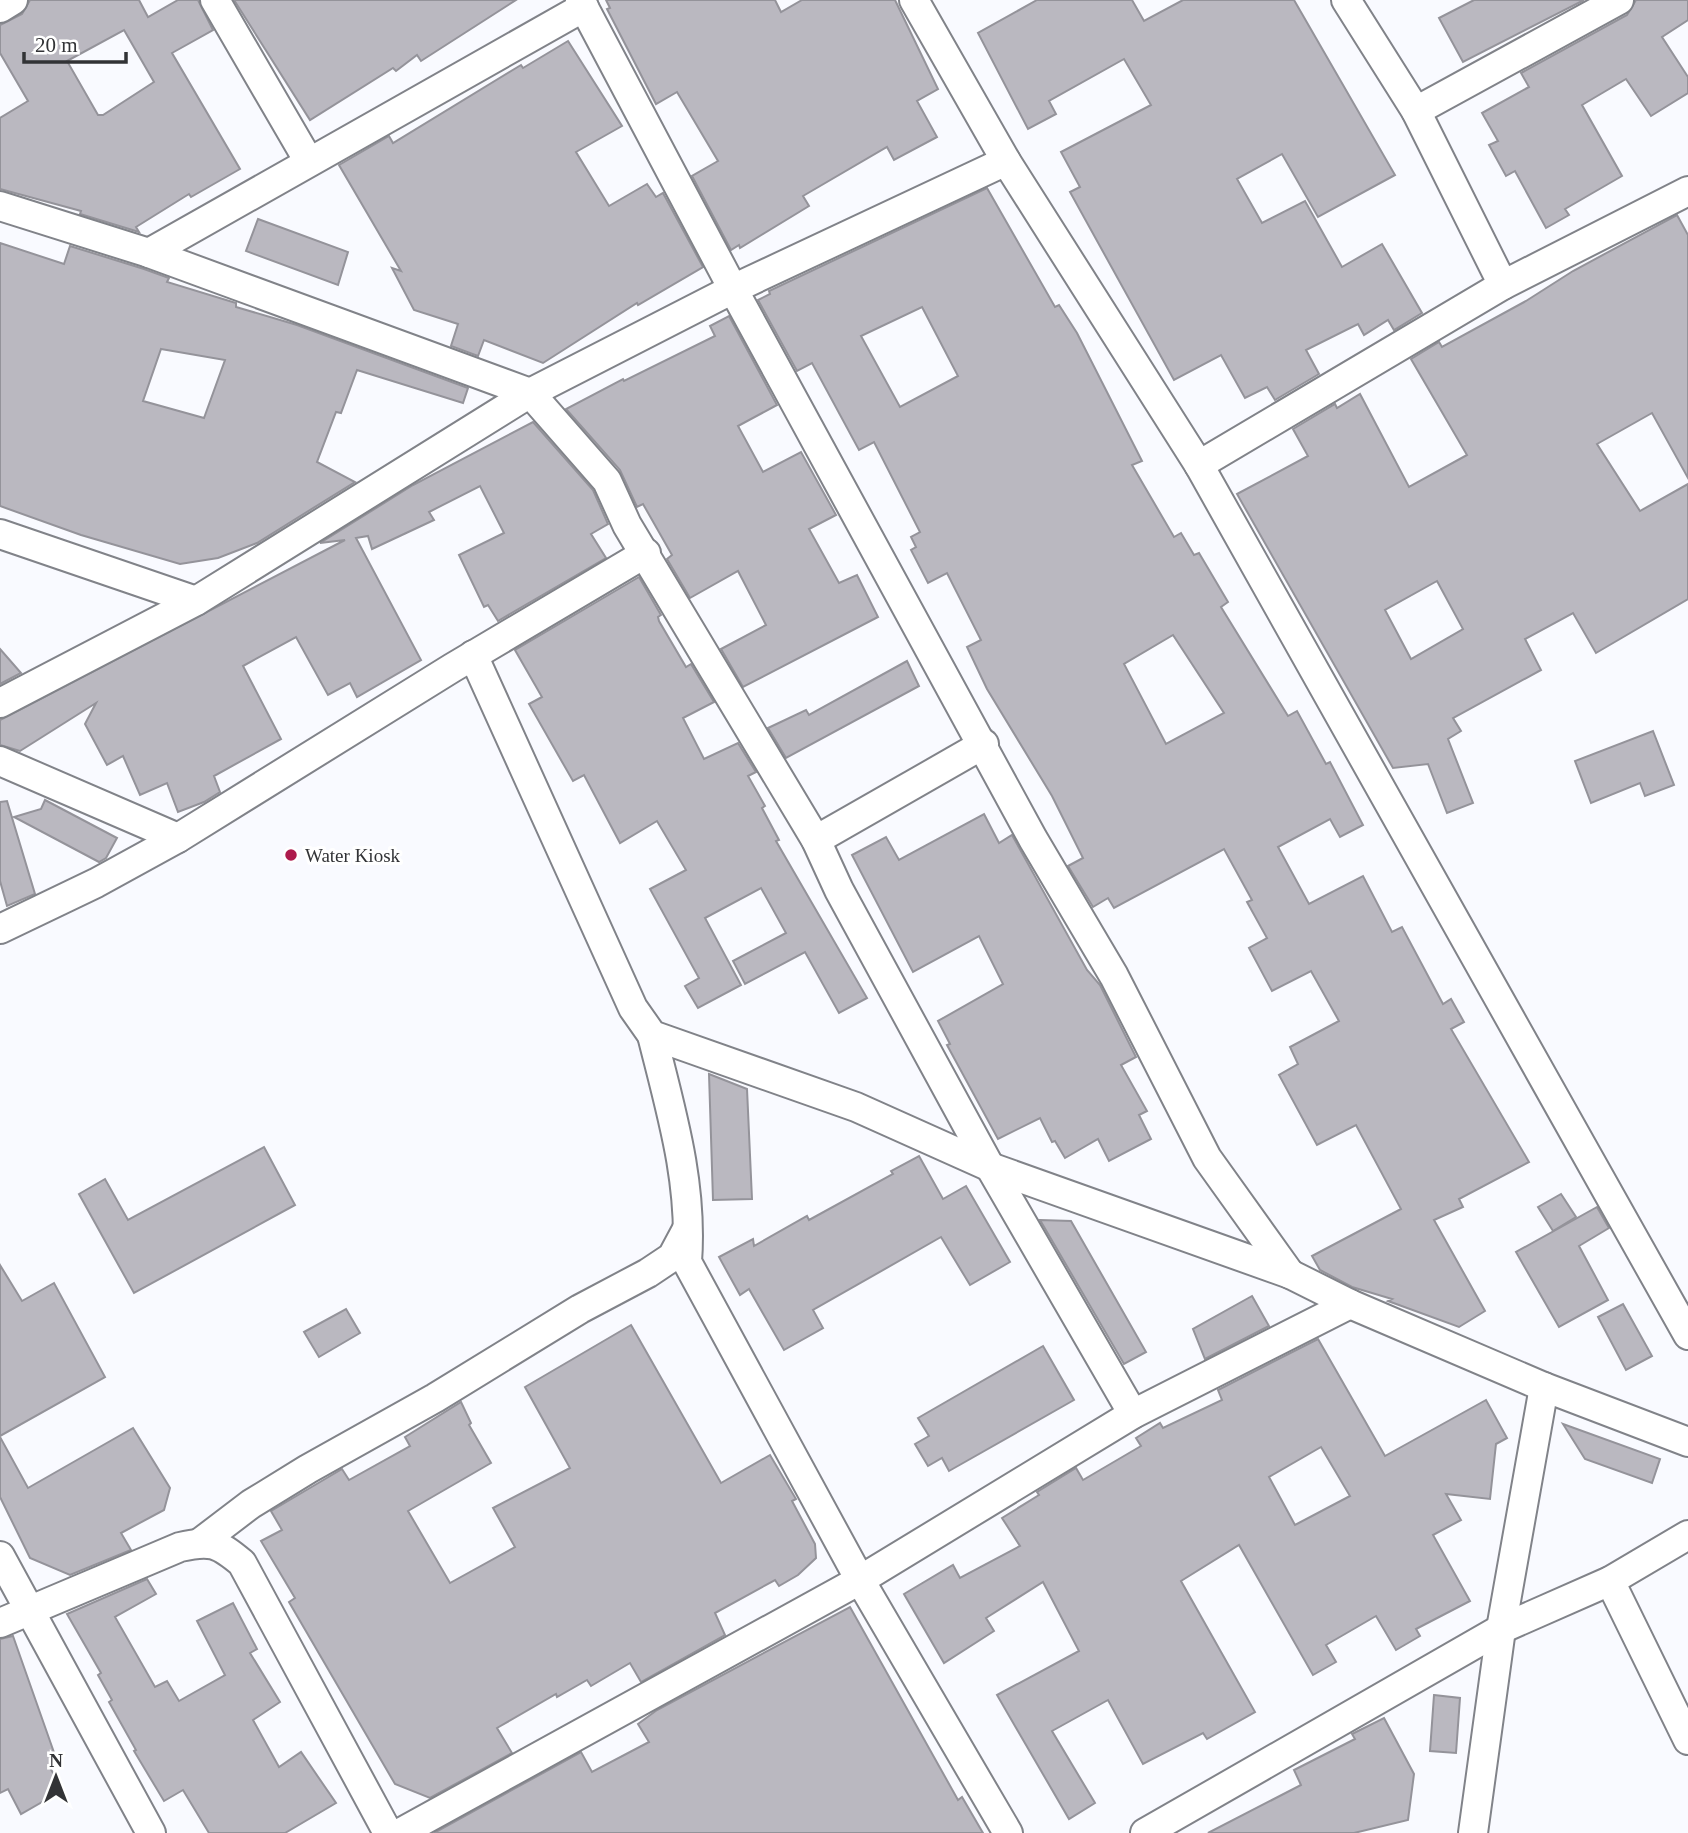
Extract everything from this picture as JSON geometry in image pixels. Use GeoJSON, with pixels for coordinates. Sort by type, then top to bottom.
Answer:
{"type":"FeatureCollection","features":[{"type":"Feature","properties":{"kind":"street"},"geometry":{"type":"LineString","coordinates":[[0,8],[13,0]]}},
{"type":"Feature","properties":{"kind":"street"},"geometry":{"type":"LineString","coordinates":[[215,0],[309,160]]}},
{"type":"Feature","properties":{"kind":"street"},"geometry":{"type":"LineString","coordinates":[[914,0],[1006,162],[1199,465],[1688,1335]]}},
{"type":"Feature","properties":{"kind":"street"},"geometry":{"type":"LineString","coordinates":[[1346,0],[1416,111],[1503,285]]}},
{"type":"Feature","properties":{"kind":"street"},"geometry":{"type":"LineString","coordinates":[[1416,111],[1619,0]]}},
{"type":"Feature","properties":{"kind":"street"},"geometry":{"type":"LineString","coordinates":[[149,253],[582,3],[733,289],[984,744],[1033,839],[1114,976],[1207,1158],[1290,1274]]}},
{"type":"Feature","properties":{"kind":"street"},"geometry":{"type":"LineString","coordinates":[[0,704],[196,601],[530,393],[733,289],[1006,162]]}},
{"type":"Feature","properties":{"kind":"street"},"geometry":{"type":"LineString","coordinates":[[1199,465],[1503,285],[1688,191]]}},
{"type":"Feature","properties":{"kind":"street"},"geometry":{"type":"LineString","coordinates":[[0,206],[149,253],[530,393],[607,481],[626,525],[646,553],[816,840],[839,890],[990,1167],[1133,1414]]}},
{"type":"Feature","properties":{"kind":"street"},"geometry":{"type":"LineString","coordinates":[[0,534],[196,601]]}},
{"type":"Feature","properties":{"kind":"street"},"geometry":{"type":"LineString","coordinates":[[0,929],[96,883],[178,838],[472,655],[646,553]]}},
{"type":"Feature","properties":{"kind":"street"},"geometry":{"type":"LineString","coordinates":[[472,655],[633,1008],[652,1035],[681,1149],[690,1223],[687,1262],[860,1580],[1009,1833]]}},
{"type":"Feature","properties":{"kind":"street"},"geometry":{"type":"LineString","coordinates":[[816,840],[984,744]]}},
{"type":"Feature","properties":{"kind":"street"},"geometry":{"type":"LineString","coordinates":[[0,761],[178,838]]}},
{"type":"Feature","properties":{"kind":"street"},"geometry":{"type":"LineString","coordinates":[[652,1035],[856,1107],[990,1167],[1290,1274],[1350,1304],[1544,1387],[1688,1442]]}},
{"type":"Feature","properties":{"kind":"street"},"geometry":{"type":"LineString","coordinates":[[201,1542],[251,1504],[309,1469],[435,1398],[580,1309],[648,1273],[672,1257],[690,1223]]}},
{"type":"Feature","properties":{"kind":"street"},"geometry":{"type":"LineString","coordinates":[[400,1833],[860,1580],[1133,1414],[1350,1304]]}},
{"type":"Feature","properties":{"kind":"street"},"geometry":{"type":"LineString","coordinates":[[1473,1833],[1501,1629],[1544,1387]]}},
{"type":"Feature","properties":{"kind":"street"},"geometry":{"type":"LineString","coordinates":[[1145,1833],[1501,1629],[1610,1581],[1688,1535]]}},
{"type":"Feature","properties":{"kind":"street"},"geometry":{"type":"LineString","coordinates":[[0,1623],[180,1547],[201,1542],[221,1545],[242,1563],[388,1833]]}},
{"type":"Feature","properties":{"kind":"street"},"geometry":{"type":"LineString","coordinates":[[0,1556],[28,1613],[150,1833]]}},
{"type":"Feature","properties":{"kind":"street"},"geometry":{"type":"LineString","coordinates":[[1610,1581],[1688,1740]]}},
{"type":"Feature","properties":{"kind":"building"},"geometry":{"type":"Polygon","coordinates":[[[30,0],[139,0],[148,17],[178,0],[198,0],[213,30],[172,53],[240,169],[191,197],[189,194],[136,227],[139,232],[80,214],[81,211],[0,189],[0,118],[28,101],[0,53],[0,25],[22,14],[30,0]],[[124,30],[67,61],[98,115],[103,115],[154,82],[124,30]]]}},
{"type":"Feature","properties":{"kind":"building"},"geometry":{"type":"Polygon","coordinates":[[[234,0],[516,0],[421,61],[417,55],[396,71],[393,68],[310,120],[234,0]]]}},
{"type":"Feature","properties":{"kind":"building"},"geometry":{"type":"Polygon","coordinates":[[[606,0],[775,0],[781,12],[802,0],[895,0],[938,89],[917,101],[937,137],[894,160],[887,147],[803,196],[809,206],[740,248],[739,245],[731,250],[692,176],[718,161],[677,92],[656,104],[607,9],[610,8],[606,0]]]}},
{"type":"Feature","properties":{"kind":"building"},"geometry":{"type":"Polygon","coordinates":[[[1037,0],[1132,0],[1144,21],[1183,0],[1294,0],[1395,175],[1318,217],[1282,154],[1237,179],[1262,223],[1305,201],[1342,267],[1382,244],[1422,313],[1394,330],[1388,320],[1364,335],[1358,324],[1306,350],[1319,374],[1275,400],[1267,387],[1245,398],[1221,355],[1174,380],[1070,192],[1080,187],[1061,152],[1151,105],[1124,59],[1049,101],[1056,114],[1028,129],[978,33],[1037,0]]]}},
{"type":"Feature","properties":{"kind":"building"},"geometry":{"type":"Polygon","coordinates":[[[1474,0],[1584,0],[1463,62],[1439,18],[1474,0]]]}},
{"type":"Feature","properties":{"kind":"building"},"geometry":{"type":"Polygon","coordinates":[[[1636,0],[1688,0],[1688,20],[1662,37],[1688,77],[1688,93],[1651,116],[1626,79],[1582,105],[1622,176],[1565,209],[1569,215],[1546,228],[1515,171],[1506,176],[1489,145],[1498,141],[1482,113],[1529,87],[1521,73],[1627,15],[1636,0]]]}},
{"type":"Feature","properties":{"kind":"building"},"geometry":{"type":"Polygon","coordinates":[[[568,41],[622,126],[576,152],[609,206],[647,184],[656,197],[663,193],[703,267],[638,305],[637,303],[543,363],[484,340],[478,356],[451,346],[458,324],[414,310],[392,268],[401,271],[339,165],[389,136],[393,143],[521,65],[523,68],[568,41]]]}},
{"type":"Feature","properties":{"kind":"building"},"geometry":{"type":"Polygon","coordinates":[[[987,188],[1055,307],[1059,305],[1077,333],[1142,461],[1132,465],[1174,537],[1181,533],[1194,555],[1199,553],[1228,602],[1221,607],[1288,716],[1297,711],[1326,764],[1330,762],[1363,825],[1340,837],[1330,819],[1278,847],[1309,904],[1363,876],[1392,932],[1402,927],[1443,1004],[1451,999],[1464,1022],[1451,1029],[1529,1162],[1459,1199],[1463,1207],[1434,1220],[1485,1311],[1459,1327],[1388,1301],[1392,1299],[1352,1287],[1320,1270],[1312,1256],[1401,1209],[1356,1125],[1317,1145],[1279,1075],[1298,1064],[1290,1047],[1339,1021],[1311,971],[1272,991],[1249,948],[1267,938],[1247,902],[1252,900],[1224,849],[1114,908],[1108,898],[1093,907],[1068,866],[1083,858],[1052,796],[987,689],[967,647],[981,640],[947,573],[928,583],[911,550],[916,547],[911,537],[920,532],[874,442],[859,450],[812,363],[797,371],[758,300],[770,294],[769,291],[987,188]],[[922,307],[861,336],[900,407],[958,376],[922,307]],[[1173,635],[1124,664],[1166,744],[1224,713],[1173,635]]]}},
{"type":"Feature","properties":{"kind":"building"},"geometry":{"type":"Polygon","coordinates":[[[1677,215],[1688,235],[1688,478],[1652,413],[1597,444],[1640,511],[1688,484],[1688,599],[1596,653],[1573,613],[1525,639],[1541,670],[1453,718],[1461,731],[1448,739],[1473,803],[1447,813],[1428,764],[1393,768],[1237,494],[1308,456],[1293,429],[1335,404],[1337,408],[1360,394],[1409,487],[1467,455],[1411,359],[1439,342],[1442,347],[1526,301],[1573,271],[1677,215]],[[1437,581],[1385,610],[1411,659],[1463,629],[1437,581]]]}},
{"type":"Feature","properties":{"kind":"building"},"geometry":{"type":"Polygon","coordinates":[[[258,219],[348,252],[338,285],[246,251],[258,219]]]}},
{"type":"Feature","properties":{"kind":"building"},"geometry":{"type":"Polygon","coordinates":[[[0,243],[64,264],[70,246],[144,269],[169,278],[167,282],[236,303],[236,307],[297,325],[468,388],[463,403],[357,370],[341,413],[336,412],[317,462],[355,482],[257,543],[218,558],[180,564],[81,535],[0,506],[0,243]],[[161,349],[143,401],[204,418],[225,360],[161,349]]]}},
{"type":"Feature","properties":{"kind":"building"},"geometry":{"type":"Polygon","coordinates":[[[729,316],[777,405],[738,426],[763,472],[801,452],[836,515],[809,529],[839,583],[857,575],[878,617],[743,687],[721,649],[766,625],[738,571],[690,598],[667,559],[672,555],[643,504],[637,507],[620,470],[566,409],[715,336],[710,326],[729,316]]]}},
{"type":"Feature","properties":{"kind":"building"},"geometry":{"type":"Polygon","coordinates":[[[533,422],[593,490],[608,524],[591,534],[606,558],[498,621],[488,605],[484,607],[459,555],[504,533],[480,486],[429,512],[434,520],[372,549],[368,536],[356,538],[421,660],[357,697],[350,683],[328,695],[296,637],[243,666],[281,739],[214,776],[220,792],[204,802],[178,812],[167,783],[140,795],[123,756],[107,765],[85,724],[96,703],[20,751],[0,745],[0,720],[345,540],[320,543],[413,485],[533,422]]]}},
{"type":"Feature","properties":{"kind":"building"},"geometry":{"type":"Polygon","coordinates":[[[639,577],[661,615],[658,617],[659,621],[686,667],[691,664],[714,702],[683,718],[704,759],[738,743],[756,772],[748,776],[765,806],[762,808],[779,840],[776,841],[867,998],[839,1013],[805,952],[745,984],[733,961],[786,933],[761,888],[705,918],[741,985],[698,1008],[685,986],[699,978],[650,889],[686,870],[657,821],[620,843],[584,775],[573,781],[529,704],[542,697],[515,650],[639,577]]]}},
{"type":"Feature","properties":{"kind":"building"},"geometry":{"type":"Polygon","coordinates":[[[0,649],[21,673],[0,684],[0,649]]]}},
{"type":"Feature","properties":{"kind":"building"},"geometry":{"type":"Polygon","coordinates":[[[907,661],[919,686],[786,758],[768,728],[806,710],[809,715],[907,661]]]}},
{"type":"Feature","properties":{"kind":"building"},"geometry":{"type":"Polygon","coordinates":[[[1653,731],[1674,785],[1645,796],[1640,783],[1591,803],[1575,761],[1653,731]]]}},
{"type":"Feature","properties":{"kind":"building"},"geometry":{"type":"Polygon","coordinates":[[[45,800],[117,838],[106,858],[99,862],[14,817],[41,809],[45,800]]]}},
{"type":"Feature","properties":{"kind":"building"},"geometry":{"type":"Polygon","coordinates":[[[7,801],[35,894],[7,906],[0,881],[0,802],[7,801]]]}},
{"type":"Feature","properties":{"kind":"building"},"geometry":{"type":"Polygon","coordinates":[[[984,814],[999,843],[1012,835],[1087,970],[1100,985],[1136,1057],[1121,1065],[1147,1111],[1139,1115],[1151,1139],[1109,1161],[1098,1139],[1065,1158],[1055,1141],[1052,1142],[1040,1118],[998,1139],[947,1045],[950,1044],[938,1021],[1003,984],[979,936],[913,972],[852,855],[886,837],[899,860],[984,814]]]}},
{"type":"Feature","properties":{"kind":"building"},"geometry":{"type":"Polygon","coordinates":[[[709,1074],[747,1089],[752,1199],[713,1200],[709,1074]]]}},
{"type":"Feature","properties":{"kind":"building"},"geometry":{"type":"Polygon","coordinates":[[[264,1147],[295,1205],[134,1293],[79,1194],[105,1179],[128,1220],[264,1147]]]}},
{"type":"Feature","properties":{"kind":"building"},"geometry":{"type":"Polygon","coordinates":[[[919,1156],[943,1199],[966,1186],[1010,1262],[970,1285],[941,1237],[813,1310],[823,1328],[784,1350],[749,1289],[740,1295],[719,1257],[753,1239],[754,1246],[807,1216],[809,1220],[893,1174],[891,1171],[919,1156]]]}},
{"type":"Feature","properties":{"kind":"building"},"geometry":{"type":"Polygon","coordinates":[[[1561,1194],[1576,1217],[1553,1231],[1538,1207],[1561,1194]]]}},
{"type":"Feature","properties":{"kind":"building"},"geometry":{"type":"Polygon","coordinates":[[[1597,1207],[1609,1228],[1579,1246],[1608,1300],[1559,1327],[1516,1252],[1597,1207]]]}},
{"type":"Feature","properties":{"kind":"building"},"geometry":{"type":"Polygon","coordinates":[[[1040,1220],[1071,1221],[1146,1352],[1124,1364],[1040,1220]]]}},
{"type":"Feature","properties":{"kind":"building"},"geometry":{"type":"Polygon","coordinates":[[[0,1265],[22,1301],[54,1283],[105,1377],[0,1436],[0,1265]]]}},
{"type":"Feature","properties":{"kind":"building"},"geometry":{"type":"Polygon","coordinates":[[[1252,1296],[1269,1326],[1205,1359],[1193,1329],[1252,1296]]]}},
{"type":"Feature","properties":{"kind":"building"},"geometry":{"type":"Polygon","coordinates":[[[1623,1304],[1652,1356],[1626,1370],[1598,1317],[1623,1304]]]}},
{"type":"Feature","properties":{"kind":"building"},"geometry":{"type":"Polygon","coordinates":[[[346,1309],[360,1333],[319,1357],[304,1332],[346,1309]]]}},
{"type":"Feature","properties":{"kind":"building"},"geometry":{"type":"Polygon","coordinates":[[[631,1325],[721,1483],[770,1455],[796,1499],[792,1501],[815,1544],[816,1558],[798,1575],[779,1586],[775,1580],[715,1613],[725,1635],[641,1682],[630,1663],[591,1686],[587,1680],[557,1697],[556,1694],[497,1728],[512,1753],[430,1798],[395,1784],[289,1602],[295,1598],[261,1541],[282,1530],[271,1511],[342,1469],[349,1480],[410,1446],[405,1437],[461,1402],[471,1423],[469,1425],[491,1463],[408,1511],[450,1583],[515,1547],[493,1508],[570,1468],[525,1387],[631,1325]]]}},
{"type":"Feature","properties":{"kind":"building"},"geometry":{"type":"Polygon","coordinates":[[[1318,1339],[1385,1456],[1486,1400],[1507,1438],[1496,1444],[1490,1499],[1446,1494],[1461,1520],[1433,1535],[1470,1601],[1416,1629],[1420,1636],[1396,1650],[1376,1616],[1326,1645],[1336,1662],[1313,1675],[1239,1545],[1181,1581],[1255,1712],[1207,1739],[1203,1733],[1143,1764],[1108,1700],[1052,1731],[1095,1803],[1069,1819],[997,1695],[1079,1651],[1043,1582],[986,1618],[994,1631],[944,1663],[904,1594],[953,1565],[960,1578],[1020,1546],[1002,1518],[1076,1468],[1083,1480],[1141,1446],[1136,1438],[1160,1423],[1163,1428],[1222,1400],[1218,1390],[1318,1339]],[[1321,1447],[1269,1477],[1295,1525],[1350,1496],[1321,1447]]]}},
{"type":"Feature","properties":{"kind":"building"},"geometry":{"type":"Polygon","coordinates":[[[1043,1346],[1074,1400],[949,1471],[942,1458],[928,1466],[915,1444],[929,1436],[918,1418],[1043,1346]]]}},
{"type":"Feature","properties":{"kind":"building"},"geometry":{"type":"Polygon","coordinates":[[[1563,1424],[1660,1459],[1652,1483],[1585,1459],[1563,1424]]]}},
{"type":"Feature","properties":{"kind":"building"},"geometry":{"type":"Polygon","coordinates":[[[133,1428],[170,1488],[164,1510],[121,1533],[131,1550],[70,1575],[30,1558],[0,1497],[0,1437],[28,1488],[133,1428]]]}},
{"type":"Feature","properties":{"kind":"building"},"geometry":{"type":"Polygon","coordinates":[[[147,1579],[156,1594],[115,1617],[155,1687],[167,1681],[179,1701],[225,1675],[197,1621],[233,1603],[257,1649],[250,1653],[280,1702],[253,1720],[279,1767],[301,1752],[336,1803],[285,1833],[209,1833],[183,1790],[164,1801],[134,1751],[136,1750],[109,1702],[112,1700],[98,1675],[101,1673],[67,1614],[147,1579]]]}},
{"type":"Feature","properties":{"kind":"building"},"geometry":{"type":"Polygon","coordinates":[[[850,1607],[958,1800],[962,1797],[983,1833],[434,1833],[581,1752],[592,1772],[649,1742],[638,1724],[657,1710],[850,1607]]]}},
{"type":"Feature","properties":{"kind":"building"},"geometry":{"type":"Polygon","coordinates":[[[13,1636],[57,1761],[49,1766],[63,1790],[21,1814],[8,1789],[0,1793],[0,1639],[13,1636]]]}},
{"type":"Feature","properties":{"kind":"building"},"geometry":{"type":"Polygon","coordinates":[[[1434,1695],[1460,1698],[1456,1753],[1430,1751],[1434,1695]]]}},
{"type":"Feature","properties":{"kind":"building"},"geometry":{"type":"Polygon","coordinates":[[[1384,1718],[1414,1774],[1408,1820],[1354,1833],[1208,1833],[1301,1785],[1294,1770],[1355,1739],[1352,1734],[1384,1718]]]}},
{"type":"Feature","properties":{"kind":"place","name":"Water Kiosk"},"geometry":{"type":"Point","coordinates":[291,855]}}]}
